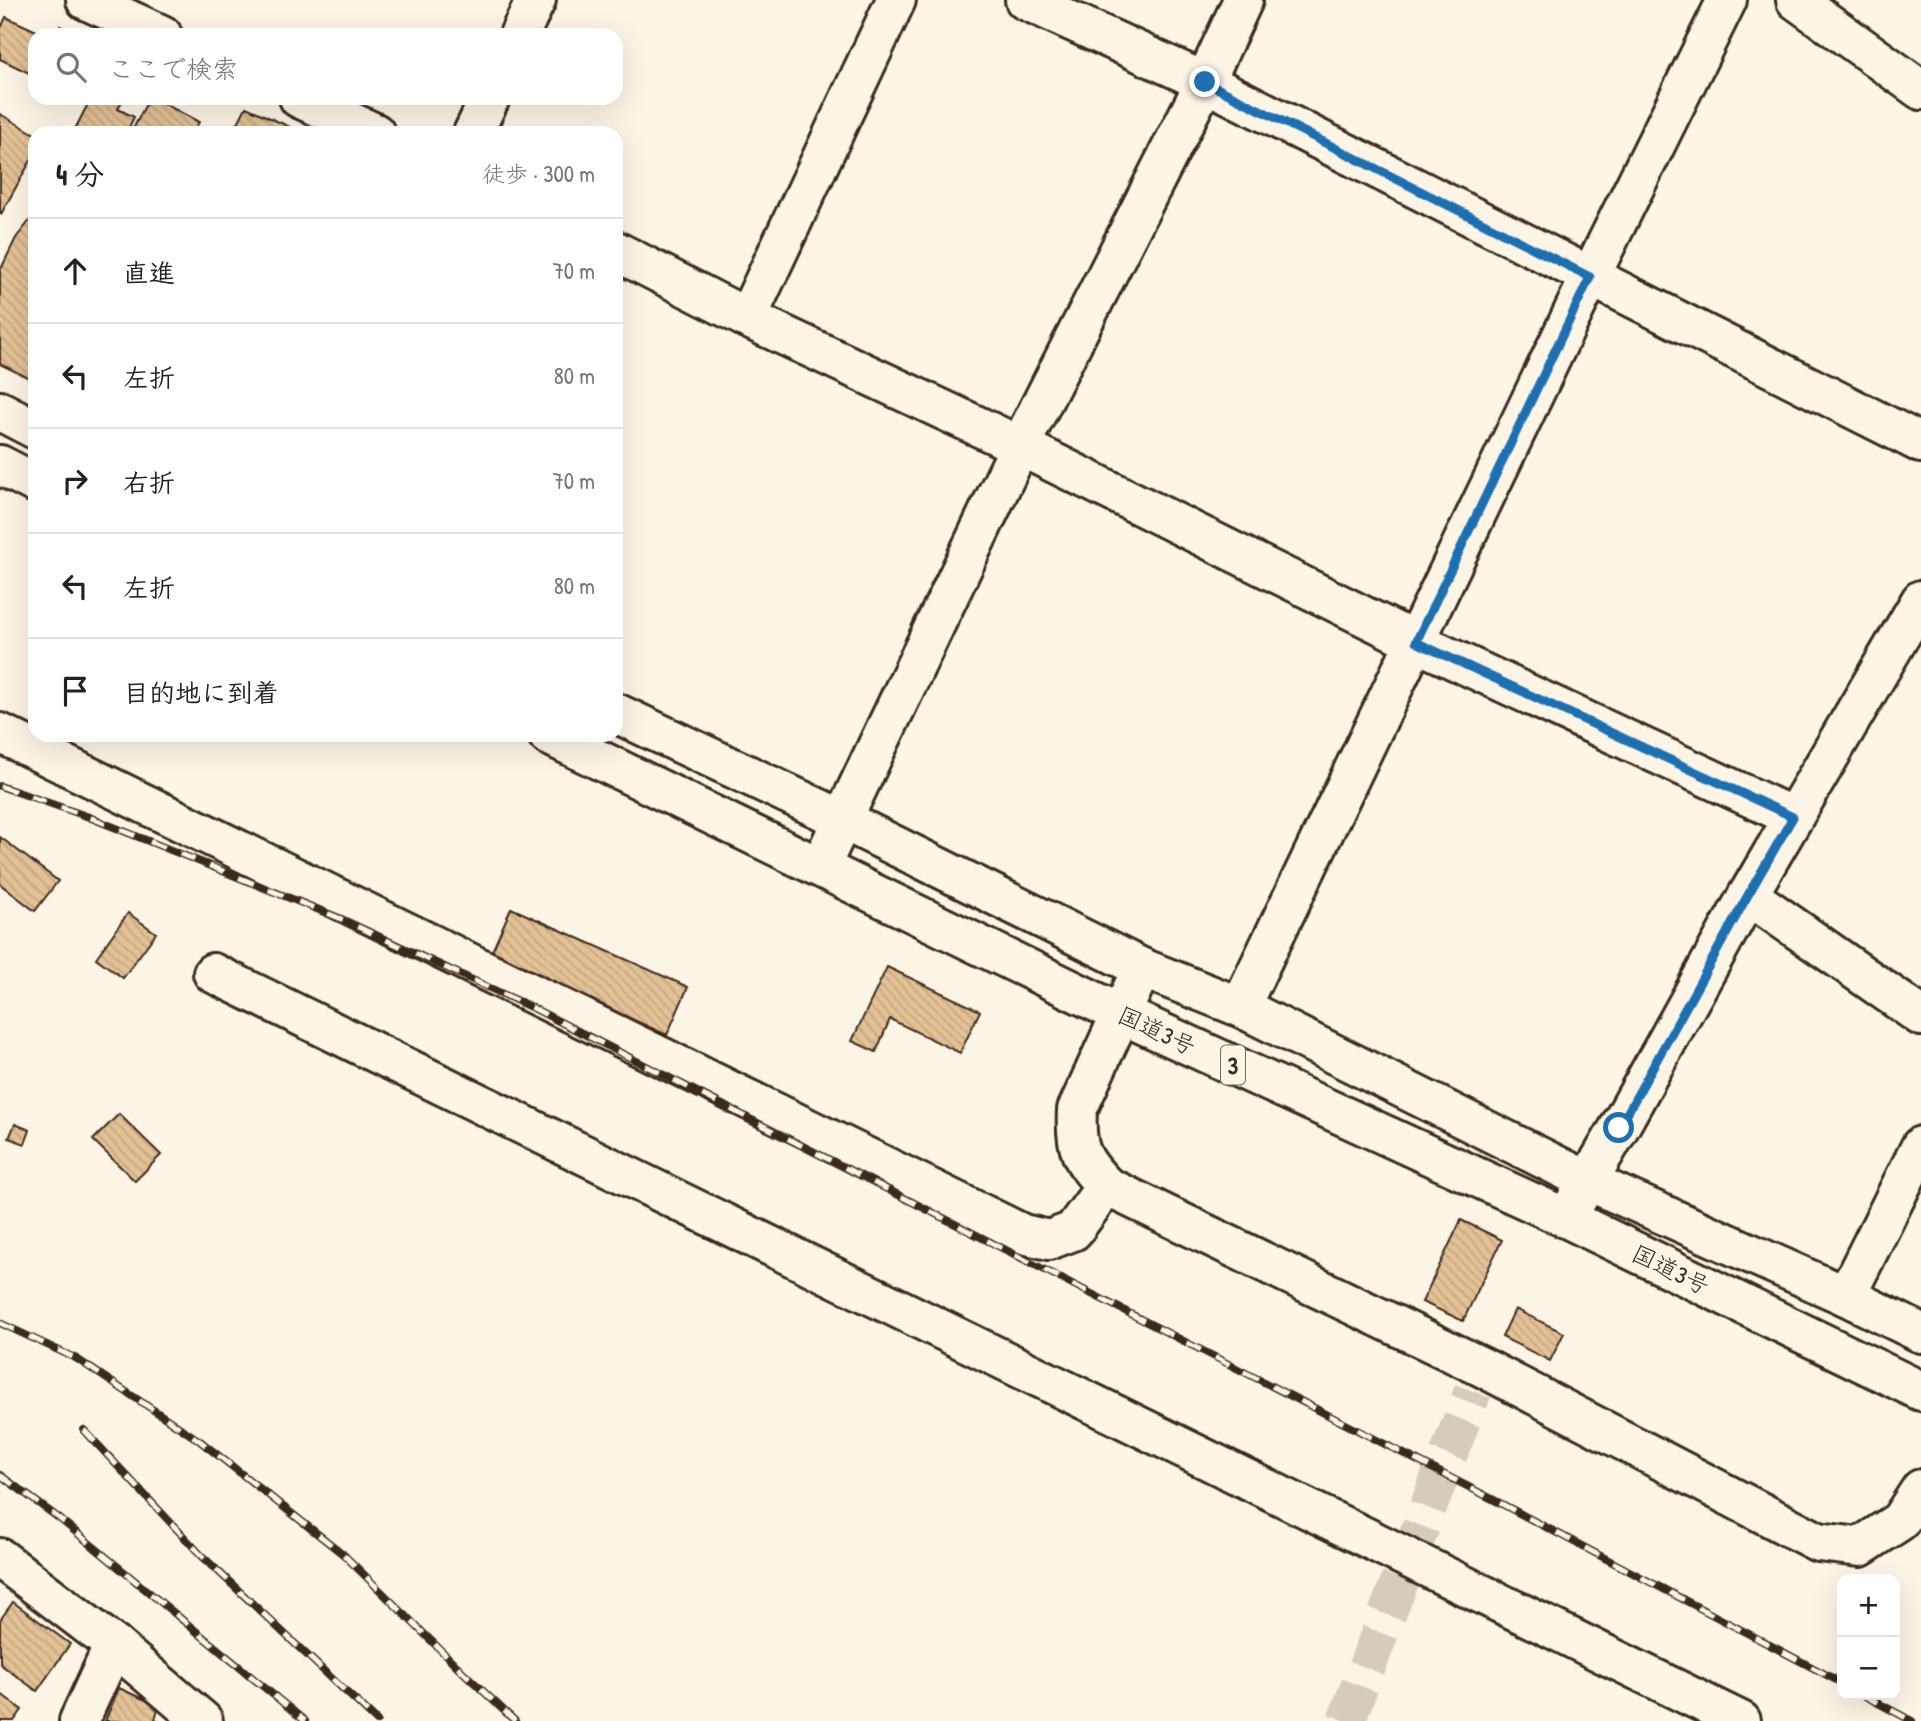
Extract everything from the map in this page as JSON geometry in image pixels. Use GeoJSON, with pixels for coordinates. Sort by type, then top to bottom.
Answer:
{"type":"FeatureCollection","features":[{"type":"Feature","properties":{"kind":"main road"},"geometry":{"type":"LineString","coordinates":[[86,0],[147,28]]}},
{"type":"Feature","properties":{"kind":"main road"},"geometry":{"type":"LineString","coordinates":[[522,28],[536,0]]}},
{"type":"Feature","properties":{"kind":"main road"},"geometry":{"type":"LineString","coordinates":[[747,318],[896,0]]}},
{"type":"Feature","properties":{"kind":"main road"},"geometry":{"type":"LineString","coordinates":[[1025,0],[1205,82],[1921,443]]}},
{"type":"Feature","properties":{"kind":"main road"},"geometry":{"type":"LineString","coordinates":[[820,867],[1020,446],[1205,82],[1243,0]]}},
{"type":"Feature","properties":{"kind":"main road"},"geometry":{"type":"LineString","coordinates":[[1240,1007],[1590,277],[1727,0]]}},
{"type":"Feature","properties":{"kind":"main road"},"geometry":{"type":"LineString","coordinates":[[1796,0],[1921,90]]}},
{"type":"Feature","properties":{"kind":"main road"},"geometry":{"type":"LineString","coordinates":[[314,105],[360,126]]}},
{"type":"Feature","properties":{"kind":"main road"},"geometry":{"type":"LineString","coordinates":[[476,126],[487,105]]}},
{"type":"Feature","properties":{"kind":"main road"},"geometry":{"type":"LineString","coordinates":[[623,255],[747,318],[1020,446],[1416,642],[1793,817]]}},
{"type":"Feature","properties":{"kind":"main road"},"geometry":{"type":"LineString","coordinates":[[0,411],[28,425]]}},
{"type":"Feature","properties":{"kind":"main road"},"geometry":{"type":"LineString","coordinates":[[0,465],[28,479]]}},
{"type":"Feature","properties":{"kind":"main road"},"geometry":{"type":"LineString","coordinates":[[1566,1218],[1748,895],[1921,600]]}},
{"type":"Feature","properties":{"kind":"main road","name":"国道3号"},"geometry":{"type":"LineString","coordinates":[[623,716],[843,820],[1142,968],[1240,1007],[1588,1181],[1846,1296],[1921,1333]]}},
{"type":"Feature","properties":{"kind":"main road"},"geometry":{"type":"LineString","coordinates":[[0,733],[1023,1234],[1049,1240],[1073,1231],[1106,1186]]}},
{"type":"Feature","properties":{"kind":"main road","name":"国道3号"},"geometry":{"type":"LineString","coordinates":[[562,742],[1121,1014],[1566,1218],[1921,1391]]}},
{"type":"Feature","properties":{"kind":"main road"},"geometry":{"type":"LineString","coordinates":[[1748,895],[1921,1016]]}},
{"type":"Feature","properties":{"kind":"main road"},"geometry":{"type":"LineString","coordinates":[[1142,968],[1077,1110],[1076,1135],[1081,1154],[1106,1186],[1477,1379],[1818,1542],[1860,1546],[1900,1521],[1921,1489]]}},
{"type":"Feature","properties":{"kind":"main road"},"geometry":{"type":"LineString","coordinates":[[213,973],[1741,1721]]}},
{"type":"Feature","properties":{"kind":"main road"},"geometry":{"type":"LineString","coordinates":[[1846,1296],[1921,1146]]}},
{"type":"Feature","properties":{"kind":"main road"},"geometry":{"type":"LineString","coordinates":[[0,1558],[114,1646],[204,1721]]}},
{"type":"Feature","properties":{"kind":"main road"},"geometry":{"type":"LineString","coordinates":[[79,1721],[114,1646]]}},
{"type":"Feature","properties":{"kind":"building"},"geometry":{"type":"Polygon","coordinates":[[[6,17],[30,28],[28,73],[0,59],[0,30],[6,17]]]}},
{"type":"Feature","properties":{"kind":"building"},"geometry":{"type":"Polygon","coordinates":[[[87,105],[120,105],[118,109],[134,117],[130,126],[77,126],[87,105]]]}},
{"type":"Feature","properties":{"kind":"building"},"geometry":{"type":"Polygon","coordinates":[[[145,105],[166,105],[199,122],[197,126],[135,126],[145,105]]]}},
{"type":"Feature","properties":{"kind":"building"},"geometry":{"type":"Polygon","coordinates":[[[246,107],[288,126],[236,126],[246,107]]]}},
{"type":"Feature","properties":{"kind":"building"},"geometry":{"type":"Polygon","coordinates":[[[0,114],[28,130],[28,166],[0,213],[0,114]]]}},
{"type":"Feature","properties":{"kind":"building"},"geometry":{"type":"Polygon","coordinates":[[[28,223],[28,378],[0,364],[0,271],[16,238],[28,223]]]}},
{"type":"Feature","properties":{"kind":"building"},"geometry":{"type":"Polygon","coordinates":[[[0,837],[58,881],[35,911],[0,884],[0,837]]]}},
{"type":"Feature","properties":{"kind":"building"},"geometry":{"type":"Polygon","coordinates":[[[511,908],[688,987],[667,1035],[490,956],[511,908]]]}},
{"type":"Feature","properties":{"kind":"building"},"geometry":{"type":"Polygon","coordinates":[[[128,913],[156,933],[123,978],[96,958],[128,913]]]}},
{"type":"Feature","properties":{"kind":"building"},"geometry":{"type":"Polygon","coordinates":[[[887,967],[980,1011],[960,1053],[890,1019],[876,1052],[852,1041],[887,967]]]}},
{"type":"Feature","properties":{"kind":"building"},"geometry":{"type":"Polygon","coordinates":[[[119,1114],[161,1155],[135,1181],[93,1140],[119,1114]]]}},
{"type":"Feature","properties":{"kind":"building"},"geometry":{"type":"Polygon","coordinates":[[[15,1124],[30,1130],[25,1144],[9,1138],[15,1124]]]}},
{"type":"Feature","properties":{"kind":"building"},"geometry":{"type":"Polygon","coordinates":[[[1461,1220],[1502,1240],[1463,1321],[1422,1302],[1461,1220]]]}},
{"type":"Feature","properties":{"kind":"building"},"geometry":{"type":"Polygon","coordinates":[[[1515,1309],[1564,1333],[1550,1361],[1502,1337],[1515,1309]]]}},
{"type":"Feature","properties":{"kind":"building"},"geometry":{"type":"Polygon","coordinates":[[[13,1602],[70,1644],[37,1691],[0,1664],[0,1620],[13,1602]]]}},
{"type":"Feature","properties":{"kind":"building"},"geometry":{"type":"Polygon","coordinates":[[[119,1688],[159,1706],[155,1719],[158,1721],[105,1721],[119,1688]]]}},
{"type":"Feature","properties":{"kind":"building"},"geometry":{"type":"Polygon","coordinates":[[[0,1693],[22,1710],[14,1721],[0,1721],[0,1693]]]}},
{"type":"Feature","properties":{"kind":"tunnel"},"geometry":{"type":"LineString","coordinates":[[1346,1721],[1473,1391]]}},
{"type":"Feature","properties":{"kind":"railway"},"geometry":{"type":"LineString","coordinates":[[0,786],[89,817],[339,918],[535,1009],[1500,1503],[1837,1680]]}},
{"type":"Feature","properties":{"kind":"railway"},"geometry":{"type":"LineString","coordinates":[[0,1323],[77,1359],[200,1441],[343,1554],[515,1721]]}},
{"type":"Feature","properties":{"kind":"railway"},"geometry":{"type":"LineString","coordinates":[[84,1430],[201,1555],[377,1721]]}},
{"type":"Feature","properties":{"kind":"railway"},"geometry":{"type":"LineString","coordinates":[[0,1475],[60,1519],[305,1721]]}},
{"type":"Feature","properties":{"kind":"railway"},"geometry":{"type":"LineString","coordinates":[[1872,1700],[1912,1721]]}},
{"type":"Feature","properties":{"kind":"route"},"geometry":{"type":"LineString","coordinates":[[1205,82],[1590,277],[1416,642],[1793,817],[1619,1128]]}}]}
